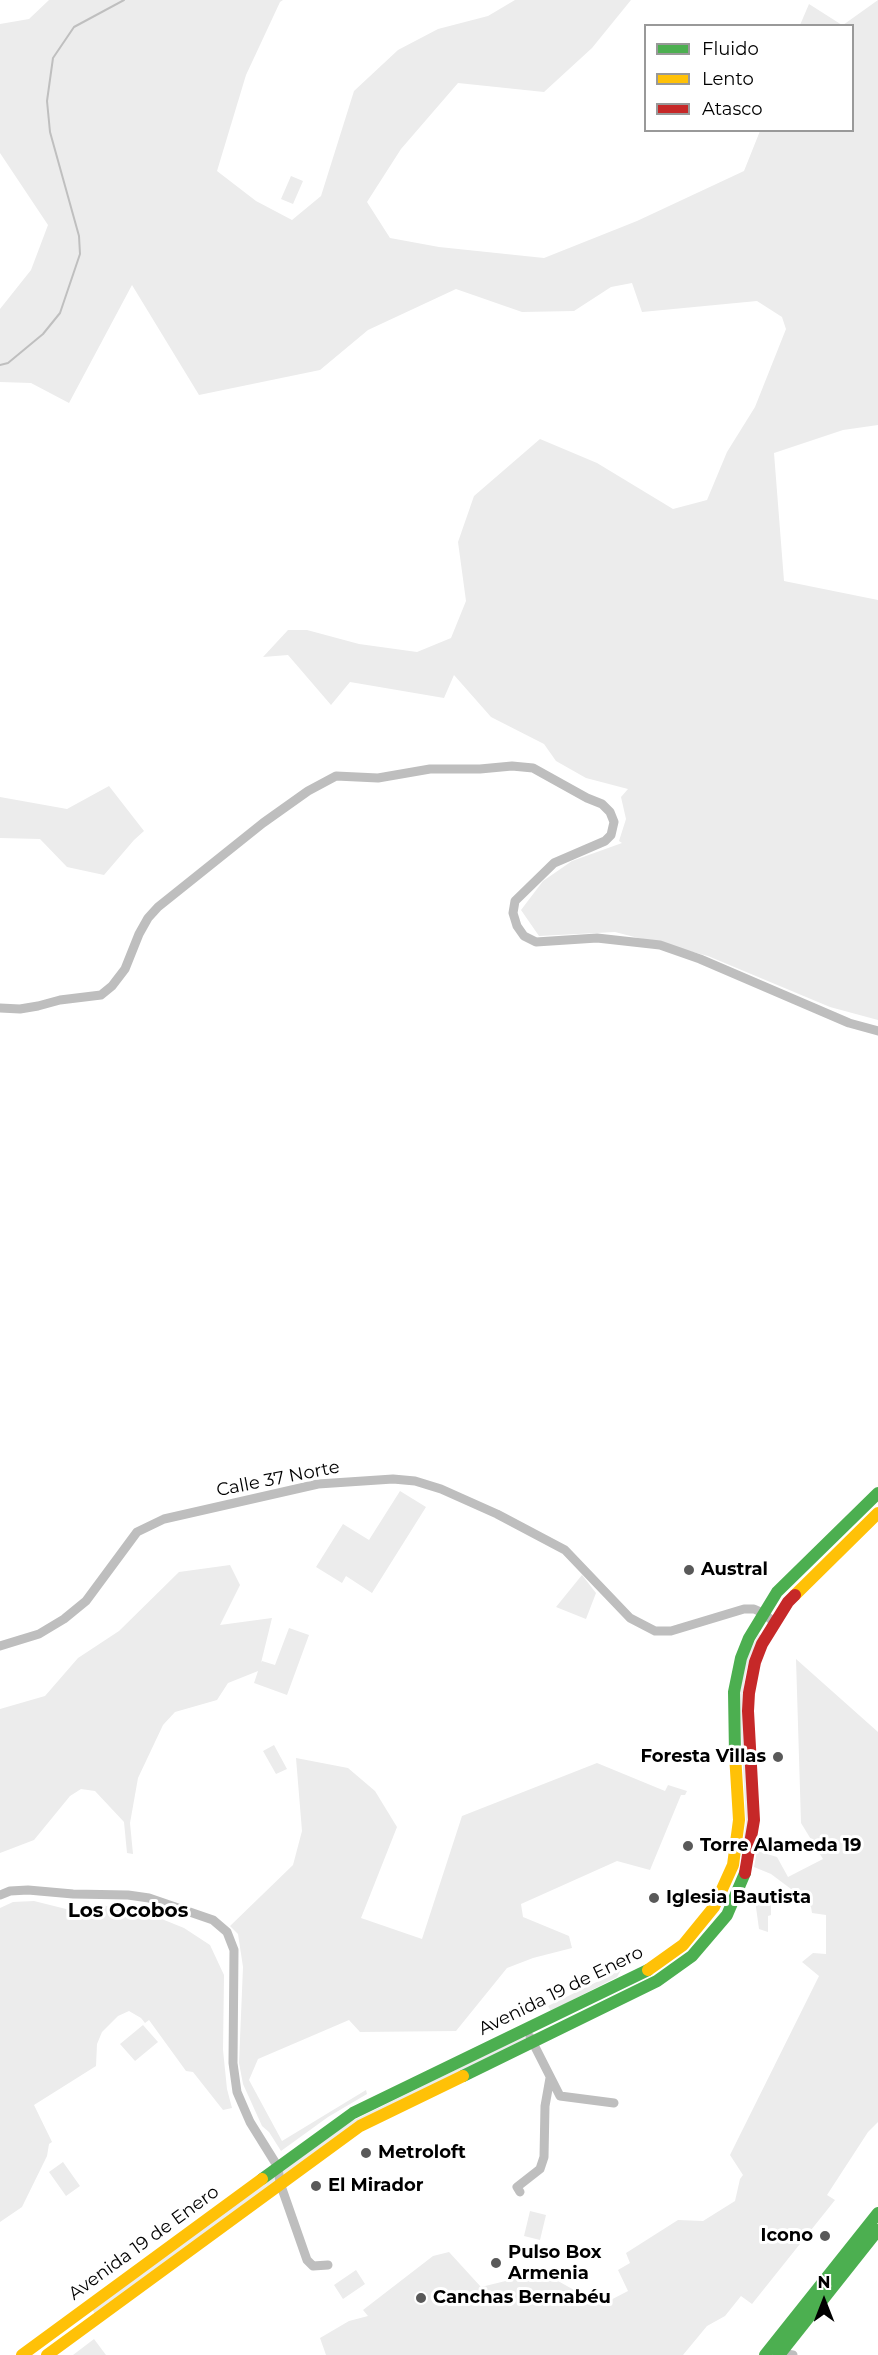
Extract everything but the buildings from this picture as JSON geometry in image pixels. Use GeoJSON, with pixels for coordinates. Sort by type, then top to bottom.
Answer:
{"type":"FeatureCollection","features":[{"type":"Feature","properties":{"kind":"main road","name":"Avenida 19 de Enero"},"geometry":{"type":"LineString","coordinates":[[22,2355],[353,2113],[651,1969],[683,1945],[714,1907],[733,1865],[740,1820],[733,1711],[735,1685],[741,1658],[763,1613],[777,1592],[878,1493]]}},
{"type":"Feature","properties":{"kind":"main road","name":"Avenida 19 de Enero"},"geometry":{"type":"LineString","coordinates":[[47,2355],[360,2126],[657,1981],[676,1969],[700,1947],[727,1916],[747,1869],[752,1844],[754,1820],[748,1711],[755,1662],[774,1622],[788,1602],[878,1513]]}},
{"type":"Feature","properties":{"kind":"main road"},"geometry":{"type":"LineString","coordinates":[[765,2355],[878,2213]]}},
{"type":"Feature","properties":{"kind":"main road"},"geometry":{"type":"LineString","coordinates":[[784,2354],[878,2230]]}},
{"type":"Feature","properties":{"kind":"street"},"geometry":{"type":"LineString","coordinates":[[0,1008],[20,1009],[60,1000],[101,996],[125,969],[144,926],[158,907],[272,817],[308,791],[336,776],[378,778],[429,769],[480,769],[512,766],[533,768],[602,804],[610,812],[614,822],[611,836],[606,842],[554,862],[515,901],[513,913],[517,926],[524,936],[536,942],[597,938],[660,945],[700,959],[849,1023],[878,1031]]}},
{"type":"Feature","properties":{"kind":"street","name":"Calle 37 Norte"},"geometry":{"type":"LineString","coordinates":[[0,1646],[39,1634],[64,1619],[86,1601],[137,1532],[164,1519],[318,1484],[365,1480],[415,1480],[441,1489],[535,1533],[565,1550],[630,1618],[655,1631],[671,1631],[744,1609],[754,1609],[763,1613]]}},
{"type":"Feature","properties":{"kind":"street"},"geometry":{"type":"LineString","coordinates":[[763,1613],[774,1622]]}},
{"type":"Feature","properties":{"kind":"street"},"geometry":{"type":"LineString","coordinates":[[0,1895],[10,1891],[28,1890],[148,1898],[213,1920],[227,1932],[234,1950],[233,2063],[237,2092],[250,2122],[278,2166],[280,2183],[307,2260],[313,2266],[328,2265]]}},
{"type":"Feature","properties":{"kind":"street"},"geometry":{"type":"LineString","coordinates":[[526,2029],[560,2096],[614,2103]]}},
{"type":"Feature","properties":{"kind":"street"},"geometry":{"type":"LineString","coordinates":[[520,2192],[518,2187],[540,2169],[544,2157],[545,2106],[550,2079]]}},
{"type":"Feature","properties":{"kind":"shaded area"},"geometry":{"type":"Polygon","coordinates":[[[49,0],[283,0],[280,2],[246,75],[217,171],[256,201],[292,220],[321,196],[354,91],[398,50],[438,29],[488,16],[515,0],[631,0],[592,48],[544,92],[458,83],[401,149],[367,202],[390,238],[439,247],[544,258],[637,221],[744,171],[760,132],[854,132],[854,24],[844,24],[878,0],[878,425],[843,430],[774,453],[784,581],[878,600],[878,1020],[830,1007],[708,956],[615,932],[539,936],[521,910],[543,881],[572,861],[622,843],[619,841],[626,819],[621,797],[628,789],[586,778],[556,761],[544,744],[491,717],[454,675],[444,698],[350,682],[331,705],[288,655],[263,657],[288,630],[307,630],[359,644],[417,652],[451,638],[466,601],[458,542],[474,496],[540,439],[597,463],[673,509],[707,500],[727,452],[755,407],[786,329],[782,317],[757,301],[642,312],[632,283],[611,287],[574,311],[522,312],[456,289],[368,330],[320,370],[199,395],[132,285],[69,403],[31,383],[0,382],[0,309],[31,270],[48,225],[0,153],[0,24],[29,19],[49,0]]]}},
{"type":"Feature","properties":{"kind":"shaded area"},"geometry":{"type":"Polygon","coordinates":[[[809,4],[840,24],[800,24],[809,4]]]}},
{"type":"Feature","properties":{"kind":"shaded area"},"geometry":{"type":"Polygon","coordinates":[[[291,176],[303,181],[293,204],[281,199],[291,176]]]}},
{"type":"Feature","properties":{"kind":"shaded area"},"geometry":{"type":"Polygon","coordinates":[[[109,786],[144,831],[104,875],[67,867],[40,839],[0,838],[0,797],[67,809],[109,786]]]}},
{"type":"Feature","properties":{"kind":"shaded area"},"geometry":{"type":"Polygon","coordinates":[[[400,1491],[426,1507],[372,1593],[346,1576],[342,1583],[316,1567],[343,1524],[369,1540],[400,1491]]]}},
{"type":"Feature","properties":{"kind":"shaded area"},"geometry":{"type":"Polygon","coordinates":[[[230,1565],[240,1585],[220,1625],[272,1618],[261,1663],[262,1661],[275,1665],[289,1628],[309,1635],[287,1695],[254,1683],[258,1671],[228,1683],[217,1700],[175,1712],[163,1725],[138,1778],[130,1823],[133,1854],[127,1853],[124,1822],[95,1791],[81,1789],[70,1796],[34,1840],[0,1853],[0,1709],[45,1696],[78,1658],[119,1631],[179,1572],[230,1565]]]}},
{"type":"Feature","properties":{"kind":"shaded area"},"geometry":{"type":"Polygon","coordinates":[[[582,1575],[596,1593],[586,1619],[556,1607],[582,1575]]]}},
{"type":"Feature","properties":{"kind":"shaded area"},"geometry":{"type":"Polygon","coordinates":[[[759,1634],[761,1636],[750,1657],[743,1697],[751,1822],[747,1849],[741,1858],[746,1822],[739,1696],[747,1656],[759,1634]]]}},
{"type":"Feature","properties":{"kind":"shaded area"},"geometry":{"type":"Polygon","coordinates":[[[796,1659],[878,1732],[878,2122],[868,2132],[827,2195],[835,2200],[752,2304],[741,2296],[725,2316],[707,2326],[683,2355],[326,2355],[320,2338],[349,2321],[368,2316],[363,2310],[433,2256],[449,2252],[481,2287],[526,2276],[541,2276],[558,2281],[601,2305],[628,2291],[618,2270],[630,2263],[626,2253],[678,2220],[703,2221],[735,2201],[743,2175],[730,2155],[819,1976],[802,1962],[813,1953],[826,1954],[826,1915],[812,1913],[811,1907],[798,1888],[791,1889],[771,1874],[754,1867],[757,1851],[777,1857],[788,1877],[823,1859],[801,1823],[796,1659]]]}},
{"type":"Feature","properties":{"kind":"shaded area"},"geometry":{"type":"Polygon","coordinates":[[[274,1745],[287,1769],[276,1774],[263,1751],[274,1745]]]}},
{"type":"Feature","properties":{"kind":"shaded area"},"geometry":{"type":"Polygon","coordinates":[[[296,1758],[348,1768],[375,1791],[397,1827],[361,1918],[422,1939],[462,1816],[597,1763],[665,1791],[668,1785],[687,1791],[685,1795],[681,1795],[650,1870],[617,1861],[521,1904],[523,1917],[569,1936],[572,1948],[533,1958],[507,1968],[456,2031],[360,2032],[349,2020],[258,2059],[249,2080],[282,2141],[366,2090],[367,2094],[328,2117],[281,2151],[269,2132],[262,2126],[243,2084],[239,2063],[243,1967],[238,1934],[230,1926],[293,1865],[302,1831],[296,1758]]]}},
{"type":"Feature","properties":{"kind":"shaded area"},"geometry":{"type":"Polygon","coordinates":[[[771,1899],[768,1932],[759,1929],[755,1900],[771,1899]]]}},
{"type":"Feature","properties":{"kind":"shaded area"},"geometry":{"type":"Polygon","coordinates":[[[34,1901],[74,1911],[103,1905],[125,1912],[142,1911],[184,1928],[210,1945],[224,1975],[223,2050],[227,2089],[232,2108],[223,2110],[193,2072],[186,2071],[149,2020],[145,2023],[129,2011],[118,2016],[102,2032],[97,2044],[96,2066],[34,2105],[52,2142],[49,2144],[47,2156],[22,2207],[0,2222],[0,1908],[13,1902],[34,1901]]]}},
{"type":"Feature","properties":{"kind":"shaded area"},"geometry":{"type":"Polygon","coordinates":[[[621,1970],[617,1977],[551,2011],[548,2006],[621,1970]]]}},
{"type":"Feature","properties":{"kind":"shaded area"},"geometry":{"type":"Polygon","coordinates":[[[143,2025],[158,2042],[135,2061],[120,2044],[143,2025]]]}},
{"type":"Feature","properties":{"kind":"shaded area"},"geometry":{"type":"Polygon","coordinates":[[[524,2036],[526,2040],[385,2108],[95,2314],[92,2309],[338,2128],[524,2036]]]}},
{"type":"Feature","properties":{"kind":"shaded area"},"geometry":{"type":"Polygon","coordinates":[[[63,2162],[80,2186],[66,2196],[49,2172],[63,2162]]]}},
{"type":"Feature","properties":{"kind":"shaded area"},"geometry":{"type":"Polygon","coordinates":[[[530,2211],[546,2215],[540,2240],[524,2236],[530,2211]]]}},
{"type":"Feature","properties":{"kind":"shaded area"},"geometry":{"type":"Polygon","coordinates":[[[356,2270],[365,2284],[343,2299],[334,2285],[356,2270]]]}},
{"type":"Feature","properties":{"kind":"shaded area"},"geometry":{"type":"Polygon","coordinates":[[[94,2339],[106,2355],[73,2355],[94,2339]]]}},
{"type":"Feature","properties":{"kind":"waterway"},"geometry":{"type":"LineString","coordinates":[[0,365],[8,363],[43,334],[60,313],[80,254],[79,236],[50,132],[47,101],[53,58],[74,27],[124,0]]}},
{"type":"Feature","properties":{"kind":"traffic: fast"},"geometry":{"type":"LineString","coordinates":[[735,1754],[734,1692],[741,1658],[749,1638],[777,1592],[878,1493]]}},
{"type":"Feature","properties":{"kind":"traffic: fast"},"geometry":{"type":"LineString","coordinates":[[463,2076],[657,1981],[692,1956],[727,1915],[745,1873]]}},
{"type":"Feature","properties":{"kind":"traffic: fast"},"geometry":{"type":"LineString","coordinates":[[262,2179],[353,2113],[648,1970]]}},
{"type":"Feature","properties":{"kind":"traffic: fast"},"geometry":{"type":"LineString","coordinates":[[765,2355],[878,2213]]}},
{"type":"Feature","properties":{"kind":"traffic: fast"},"geometry":{"type":"LineString","coordinates":[[779,2355],[878,2230]]}},
{"type":"Feature","properties":{"kind":"traffic: slow"},"geometry":{"type":"LineString","coordinates":[[795,1595],[878,1513]]}},
{"type":"Feature","properties":{"kind":"traffic: slow"},"geometry":{"type":"LineString","coordinates":[[648,1970],[683,1945],[714,1907],[733,1865],[739,1820],[735,1754]]}},
{"type":"Feature","properties":{"kind":"traffic: slow"},"geometry":{"type":"LineString","coordinates":[[47,2355],[360,2126],[463,2076]]}},
{"type":"Feature","properties":{"kind":"traffic: slow"},"geometry":{"type":"LineString","coordinates":[[22,2355],[262,2179]]}},
{"type":"Feature","properties":{"kind":"traffic: jam"},"geometry":{"type":"LineString","coordinates":[[745,1873],[754,1820],[749,1693],[755,1662],[762,1644],[788,1602],[795,1595]]}},
{"type":"Feature","properties":{"kind":"place","name":"Austral"},"geometry":{"type":"Point","coordinates":[689,1570]}},
{"type":"Feature","properties":{"kind":"place","name":"Foresta Villas"},"geometry":{"type":"Point","coordinates":[778,1757]}},
{"type":"Feature","properties":{"kind":"place","name":"Torre Alameda 19"},"geometry":{"type":"Point","coordinates":[688,1846]}},
{"type":"Feature","properties":{"kind":"place","name":"Iglesia Bautista"},"geometry":{"type":"Point","coordinates":[654,1898]}},
{"type":"Feature","properties":{"kind":"place","name":"Metroloft"},"geometry":{"type":"Point","coordinates":[366,2153]}},
{"type":"Feature","properties":{"kind":"place","name":"El Mirador"},"geometry":{"type":"Point","coordinates":[316,2186]}},
{"type":"Feature","properties":{"kind":"place","name":"Icono"},"geometry":{"type":"Point","coordinates":[825,2236]}},
{"type":"Feature","properties":{"kind":"place","name":"Pulso Box Armenia"},"geometry":{"type":"Point","coordinates":[496,2263]}},
{"type":"Feature","properties":{"kind":"place","name":"Canchas Bernabéu"},"geometry":{"type":"Point","coordinates":[421,2298]}},
{"type":"Feature","properties":{"kind":"district","name":"Los Ocobos"},"geometry":{"type":"Point","coordinates":[128,1911]}}]}
